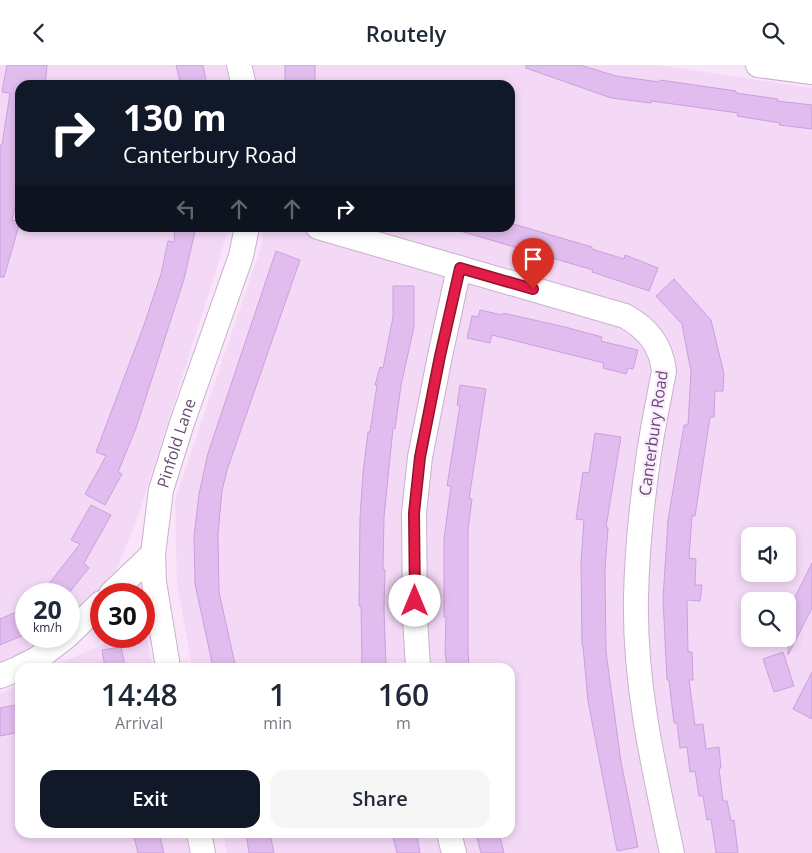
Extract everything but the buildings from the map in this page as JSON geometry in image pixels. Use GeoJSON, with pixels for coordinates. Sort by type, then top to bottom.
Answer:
{"type":"FeatureCollection","features":[{"type":"Feature","properties":{"kind":"street"},"geometry":{"type":"LineString","coordinates":[[239,65],[243,80]]}},
{"type":"Feature","properties":{"kind":"street"},"geometry":{"type":"LineString","coordinates":[[758,65],[812,73]]}},
{"type":"Feature","properties":{"kind":"street","name":"Pinfold Lane"},"geometry":{"type":"LineString","coordinates":[[167,663],[155,591],[153,554],[161,490],[182,423],[241,256],[246,232]]}},
{"type":"Feature","properties":{"kind":"street","name":"Canterbury Road"},"geometry":{"type":"LineString","coordinates":[[335,232],[625,316],[636,322],[651,336],[662,357],[664,371],[649,452],[640,526],[636,599],[640,667],[648,740],[672,853]]}},
{"type":"Feature","properties":{"kind":"street"},"geometry":{"type":"LineString","coordinates":[[418,663],[415,618],[414,513],[420,457],[460,268]]}},
{"type":"Feature","properties":{"kind":"street"},"geometry":{"type":"LineString","coordinates":[[123,583],[153,554]]}},
{"type":"Feature","properties":{"kind":"street"},"geometry":{"type":"LineString","coordinates":[[80,623],[90,614]]}},
{"type":"Feature","properties":{"kind":"street"},"geometry":{"type":"LineString","coordinates":[[29,663],[51,648]]}},
{"type":"Feature","properties":{"kind":"street"},"geometry":{"type":"LineString","coordinates":[[0,676],[15,670]]}},
{"type":"Feature","properties":{"kind":"street"},"geometry":{"type":"LineString","coordinates":[[200,838],[203,853]]}},
{"type":"Feature","properties":{"kind":"street"},"geometry":{"type":"LineString","coordinates":[[450,838],[454,853]]}},
{"type":"Feature","properties":{"kind":"shaded area"},"geometry":{"type":"Polygon","coordinates":[[[0,65],[225,65],[229,80],[15,80],[15,232],[227,232],[138,516],[116,571],[104,583],[90,583],[90,598],[80,609],[80,583],[15,583],[15,648],[29,648],[0,665],[0,65]]]}},
{"type":"Feature","properties":{"kind":"shaded area"},"geometry":{"type":"Polygon","coordinates":[[[251,65],[658,65],[812,88],[812,853],[227,853],[224,838],[515,838],[515,663],[191,663],[177,583],[175,500],[262,244],[263,232],[515,232],[515,80],[255,80],[251,65]]]}},
{"type":"Feature","properties":{"kind":"shaded area"},"geometry":{"type":"Polygon","coordinates":[[[95,648],[149,648],[152,663],[62,663],[95,648]]]}},
{"type":"Feature","properties":{"kind":"shaded area"},"geometry":{"type":"Polygon","coordinates":[[[15,686],[15,838],[187,838],[190,853],[0,853],[0,694],[15,686]]]}},
{"type":"Feature","properties":{"kind":"route"},"geometry":{"type":"LineString","coordinates":[[415,601],[414,513],[420,457],[460,268],[533,289]]}}]}
